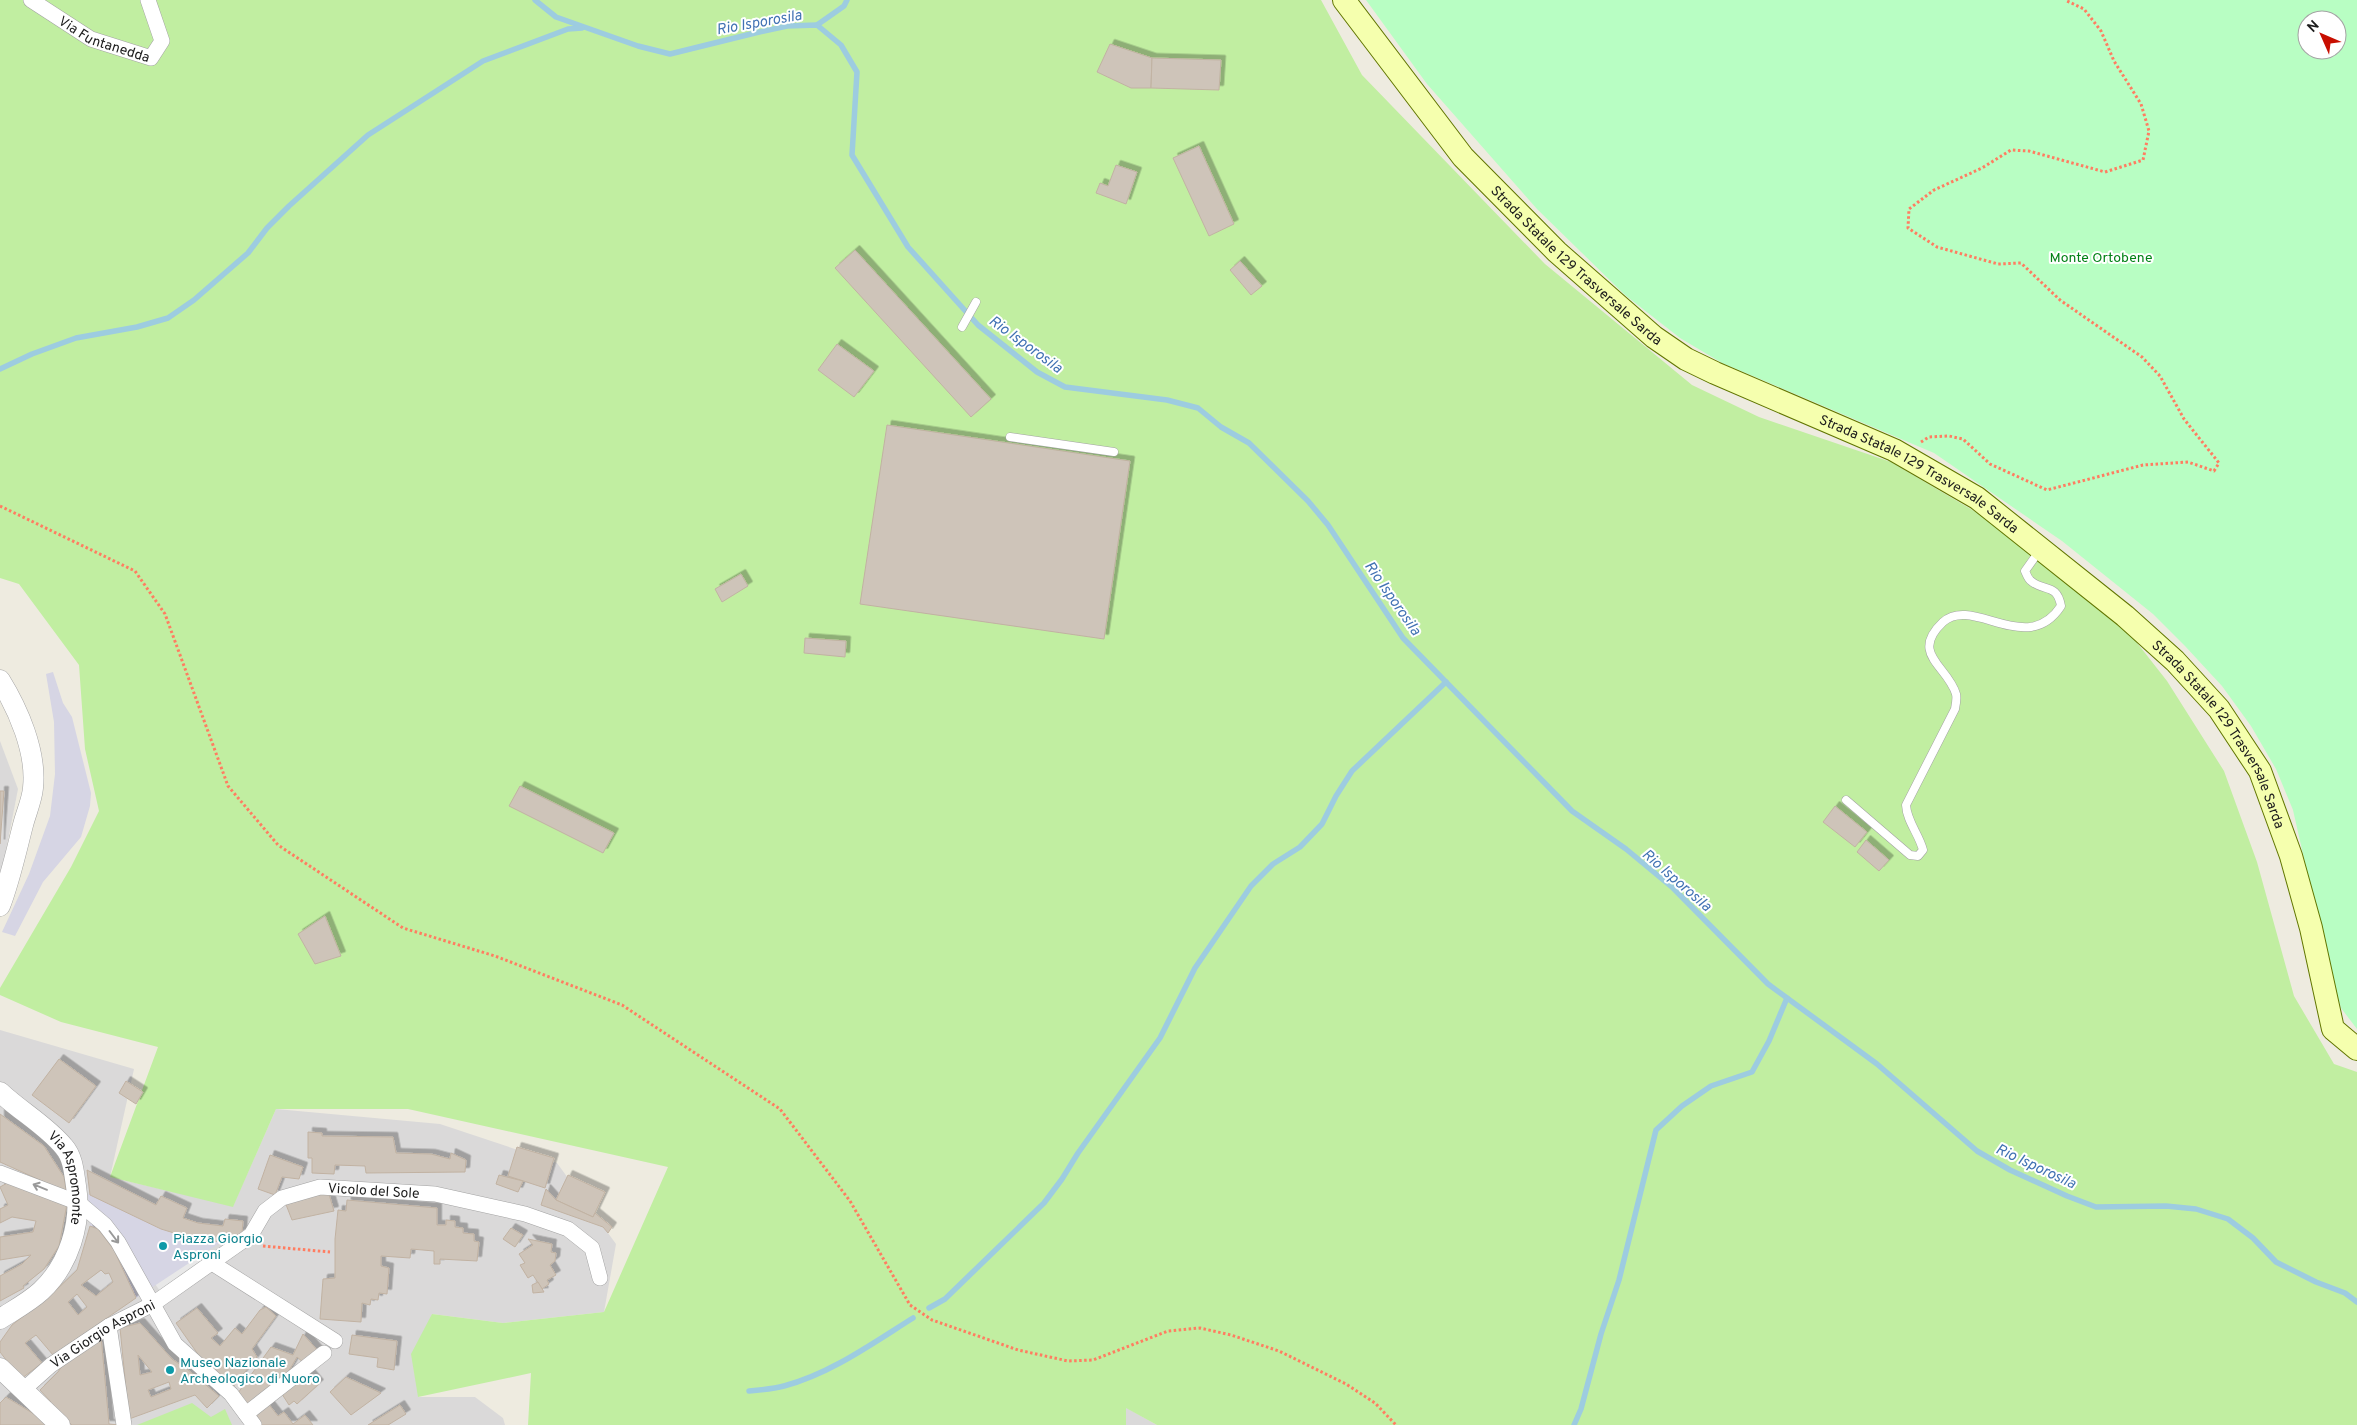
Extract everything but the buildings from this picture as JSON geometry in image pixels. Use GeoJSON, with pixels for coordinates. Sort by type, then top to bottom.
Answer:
{"type":"FeatureCollection","features":[{"type":"Feature","properties":{"kind":"main road","name":"Strada Statale 129 Trasversale Sarda"},"geometry":{"type":"LineString","coordinates":[[1344,0],[1463,157],[1557,252],[1654,337],[1686,359],[1715,373],[1894,450],[1977,498],[2125,616],[2175,661],[2219,709],[2260,771],[2291,856],[2311,928],[2333,1029],[2357,1049]]}},
{"type":"Feature","properties":{"kind":"street","name":"Via Funtanedda"},"geometry":{"type":"LineString","coordinates":[[31,0],[91,39],[151,58],[162,41],[148,0]]}},
{"type":"Feature","properties":{"kind":"street"},"geometry":{"type":"LineString","coordinates":[[0,680],[16,706],[24,731],[30,754],[33,787],[0,906]]}},
{"type":"Feature","properties":{"kind":"street","name":"Via Aspromonte"},"geometry":{"type":"LineString","coordinates":[[0,1092],[65,1148],[73,1164],[79,1203],[75,1230],[66,1257],[56,1274],[41,1291],[0,1319]]}},
{"type":"Feature","properties":{"kind":"street"},"geometry":{"type":"LineString","coordinates":[[0,1173],[79,1203],[105,1225],[118,1242],[154,1304]]}},
{"type":"Feature","properties":{"kind":"street","name":"Vicolo del Sole"},"geometry":{"type":"LineString","coordinates":[[154,1304],[251,1235],[265,1211],[282,1198],[320,1187],[435,1194],[525,1214],[568,1229],[592,1248],[600,1278]]}},
{"type":"Feature","properties":{"kind":"street"},"geometry":{"type":"LineString","coordinates":[[212,1263],[335,1341]]}},
{"type":"Feature","properties":{"kind":"street","name":"Via Giorgio Asproni"},"geometry":{"type":"LineString","coordinates":[[24,1390],[51,1365],[109,1326],[154,1304],[175,1344],[230,1394],[250,1420]]}},
{"type":"Feature","properties":{"kind":"street"},"geometry":{"type":"LineString","coordinates":[[109,1326],[124,1425]]}},
{"type":"Feature","properties":{"kind":"street"},"geometry":{"type":"LineString","coordinates":[[250,1420],[324,1353]]}},
{"type":"Feature","properties":{"kind":"street"},"geometry":{"type":"LineString","coordinates":[[0,1368],[60,1425]]}},
{"type":"Feature","properties":{"kind":"lane"},"geometry":{"type":"LineString","coordinates":[[962,327],[976,302]]}},
{"type":"Feature","properties":{"kind":"lane"},"geometry":{"type":"LineString","coordinates":[[1010,437],[1114,452]]}},
{"type":"Feature","properties":{"kind":"lane"},"geometry":{"type":"LineString","coordinates":[[1846,800],[1910,855],[1918,856],[1923,850],[1920,839],[1907,817],[1906,805],[1955,709],[1956,694],[1930,654],[1930,641],[1938,628],[1949,617],[1965,615],[2027,628],[2046,622],[2056,614],[2062,606],[2060,597],[2051,589],[2031,581],[2024,570],[2041,548]]}},
{"type":"Feature","properties":{"kind":"path"},"geometry":{"type":"LineString","coordinates":[[1894,450],[1915,444],[1929,437],[1949,436],[1963,438],[1990,464],[2047,490],[2143,465],[2188,462],[2214,472],[2219,463],[2184,419],[2160,376],[2142,357],[2060,300],[2021,263],[1998,264],[1937,247],[1908,228],[1908,209],[1934,190],[1982,168],[2012,150],[2029,151],[2104,172],[2143,160],[2149,131],[2141,104],[2114,61],[2102,31],[2084,9],[2065,0]]}},
{"type":"Feature","properties":{"kind":"path"},"geometry":{"type":"LineString","coordinates":[[0,506],[134,571],[166,614],[228,786],[278,845],[403,928],[495,956],[622,1005],[780,1109],[850,1201],[910,1305],[932,1320],[1018,1350],[1068,1361],[1093,1360],[1168,1331],[1200,1328],[1231,1334],[1279,1351],[1346,1384],[1375,1402],[1396,1425]]}},
{"type":"Feature","properties":{"kind":"path"},"geometry":{"type":"LineString","coordinates":[[238,1244],[330,1252]]}},
{"type":"Feature","properties":{"kind":"shaded area"},"geometry":{"type":"Polygon","coordinates":[[[53,672],[63,703],[72,717],[91,793],[90,806],[81,837],[43,882],[15,936],[2,932],[29,874],[50,816],[55,774],[54,722],[46,674],[53,672]]]}},
{"type":"Feature","properties":{"kind":"shaded area"},"geometry":{"type":"Polygon","coordinates":[[[0,741],[18,789],[0,881],[0,741]]]}},
{"type":"Feature","properties":{"kind":"shaded area"},"geometry":{"type":"Polygon","coordinates":[[[0,1030],[134,1069],[110,1177],[233,1206],[276,1109],[440,1124],[557,1163],[616,1244],[604,1312],[503,1323],[432,1314],[418,1397],[475,1397],[503,1418],[505,1425],[0,1425],[0,1030]]]}},
{"type":"Feature","properties":{"kind":"shaded area","name":"Piazza Giorgio Asproni"},"geometry":{"type":"Polygon","coordinates":[[[88,1194],[161,1229],[187,1237],[221,1242],[136,1298],[114,1250],[98,1229],[90,1226],[88,1194]]]}},
{"type":"Feature","properties":{"kind":"shaded area"},"geometry":{"type":"Polygon","coordinates":[[[201,1246],[214,1256],[162,1294],[153,1281],[201,1246]]]}},
{"type":"Feature","properties":{"kind":"shaded area"},"geometry":{"type":"Polygon","coordinates":[[[1125,1407],[1157,1425],[1126,1425],[1125,1407]]]}},
{"type":"Feature","properties":{"kind":"green space"},"geometry":{"type":"Polygon","coordinates":[[[0,0],[1321,0],[1362,75],[1545,264],[1692,385],[1759,417],[1891,462],[1986,518],[2079,591],[2134,639],[2167,681],[2224,771],[2257,862],[2294,996],[2334,1064],[2357,1072],[2357,1425],[1157,1425],[1126,1408],[1126,1425],[528,1425],[531,1373],[418,1397],[411,1354],[432,1314],[503,1323],[604,1312],[668,1167],[408,1109],[276,1109],[233,1207],[110,1177],[158,1047],[61,1022],[0,995],[0,988],[71,867],[99,811],[85,749],[79,665],[19,584],[0,578],[0,0]]]}},
{"type":"Feature","properties":{"kind":"green space","name":"Monte Ortobene"},"geometry":{"type":"Polygon","coordinates":[[[1366,0],[2357,0],[2357,1029],[2341,1008],[2329,969],[2293,810],[2276,769],[2251,726],[2222,686],[2153,614],[2062,541],[1934,453],[1722,363],[1680,338],[1625,295],[1537,209],[1427,84],[1366,0]]]}},
{"type":"Feature","properties":{"kind":"green space"},"geometry":{"type":"Polygon","coordinates":[[[192,1403],[211,1417],[225,1409],[232,1425],[137,1425],[192,1403]]]}},
{"type":"Feature","properties":{"kind":"waterway","name":"Rio Isporosila"},"geometry":{"type":"LineString","coordinates":[[535,0],[556,17],[638,46],[670,54],[787,26],[817,25],[841,45],[857,72],[852,155],[908,247],[978,325],[1037,372],[1065,387],[1167,400],[1198,408],[1221,427],[1249,443],[1308,501],[1328,525],[1403,638],[1572,811],[1626,849],[1673,888],[1768,984],[1877,1064],[1977,1151],[2010,1170],[2096,1207],[2166,1206],[2196,1209],[2228,1219],[2253,1238],[2276,1262],[2316,1282],[2345,1293],[2357,1302]]}},
{"type":"Feature","properties":{"kind":"waterway"},"geometry":{"type":"LineString","coordinates":[[817,25],[844,6],[847,0]]}},
{"type":"Feature","properties":{"kind":"waterway"},"geometry":{"type":"LineString","coordinates":[[0,369],[32,354],[76,338],[137,327],[168,318],[194,300],[248,253],[267,228],[289,206],[368,135],[483,61],[568,29],[582,28]]}},
{"type":"Feature","properties":{"kind":"waterway"},"geometry":{"type":"LineString","coordinates":[[929,1308],[945,1299],[1044,1203],[1160,1038],[1195,968],[1251,886],[1273,864],[1300,847],[1322,824],[1336,796],[1352,771],[1446,682]]}},
{"type":"Feature","properties":{"kind":"waterway"},"geometry":{"type":"LineString","coordinates":[[1574,1425],[1581,1409],[1601,1334],[1619,1280],[1656,1130],[1682,1106],[1711,1086],[1752,1072],[1769,1041],[1787,998]]}},
{"type":"Feature","properties":{"kind":"waterway"},"geometry":{"type":"LineString","coordinates":[[749,1391],[784,1386],[818,1374],[851,1357],[913,1318]]}},
{"type":"Feature","properties":{"kind":"place","name":"Piazza Giorgio Asproni"},"geometry":{"type":"Point","coordinates":[163,1246]}},
{"type":"Feature","properties":{"kind":"place","name":"Museo Nazionale Archeologico di Nuoro"},"geometry":{"type":"Point","coordinates":[170,1370]}}]}
